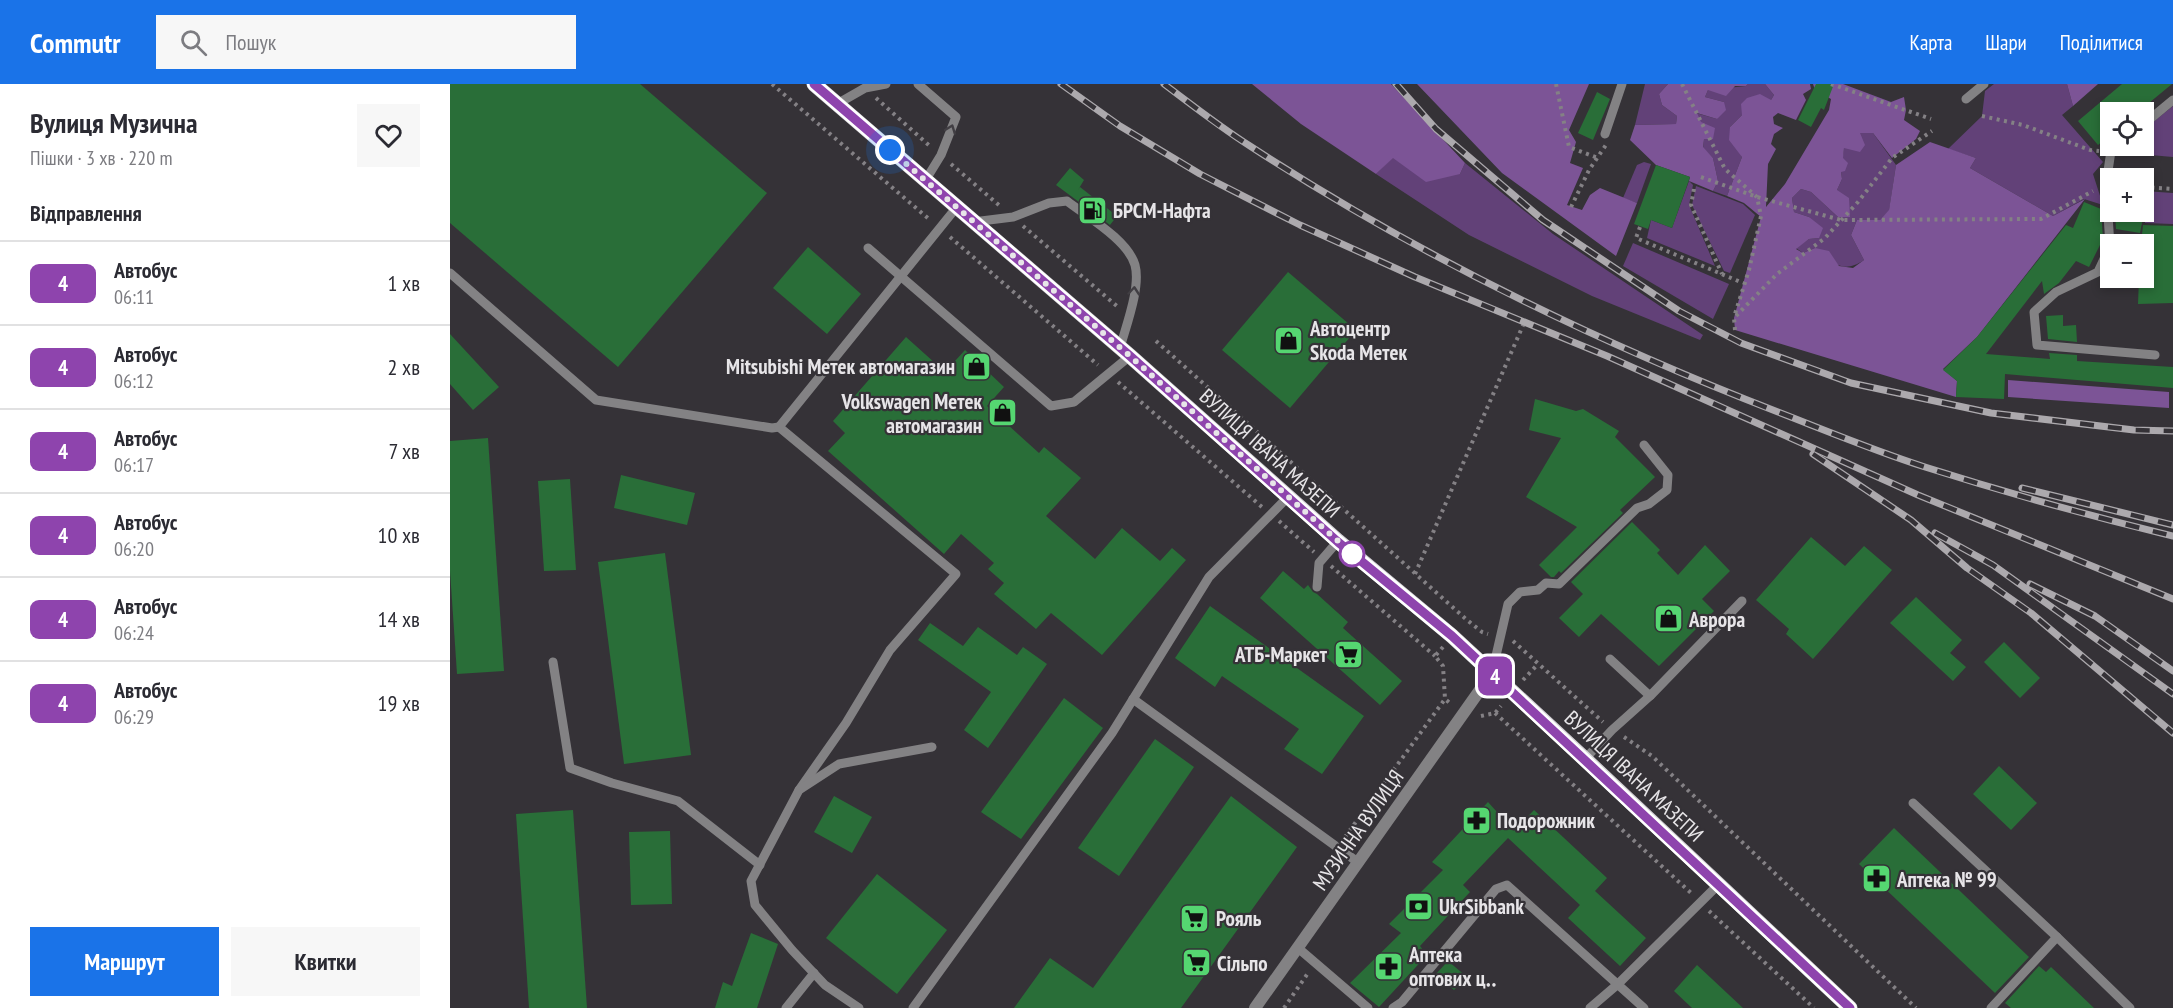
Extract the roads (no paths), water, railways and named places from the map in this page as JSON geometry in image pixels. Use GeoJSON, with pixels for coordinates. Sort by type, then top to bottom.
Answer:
{"type":"FeatureCollection","features":[{"type":"Feature","properties":{"kind":"main road","name":"ВУЛИЦЯ ІВАНА МАЗЕПИ"},"geometry":{"type":"LineString","coordinates":[[814,84],[1125,352],[1338,542],[1452,636],[1850,1008]]}},
{"type":"Feature","properties":{"kind":"street","name":"МУЗИЧНА ВУЛИЦЯ"},"geometry":{"type":"LineString","coordinates":[[1256,1008],[1492,673]]}},
{"type":"Feature","properties":{"kind":"lane"},"geometry":{"type":"LineString","coordinates":[[837,104],[865,88],[886,84]]}},
{"type":"Feature","properties":{"kind":"lane"},"geometry":{"type":"LineString","coordinates":[[918,84],[956,117],[941,155],[925,181]]}},
{"type":"Feature","properties":{"kind":"lane"},"geometry":{"type":"LineString","coordinates":[[1605,134],[1622,84]]}},
{"type":"Feature","properties":{"kind":"lane"},"geometry":{"type":"LineString","coordinates":[[1966,99],[1984,84]]}},
{"type":"Feature","properties":{"kind":"lane"},"geometry":{"type":"LineString","coordinates":[[2154,116],[2173,100]]}},
{"type":"Feature","properties":{"kind":"lane"},"geometry":{"type":"LineString","coordinates":[[2109,234],[2106,184],[2112,156]]}},
{"type":"Feature","properties":{"kind":"lane"},"geometry":{"type":"LineString","coordinates":[[868,248],[1051,406],[1074,402],[1125,352],[1135,296],[1135,265],[1124,245],[1067,201],[1049,203],[1013,217],[972,222]]}},
{"type":"Feature","properties":{"kind":"lane"},"geometry":{"type":"LineString","coordinates":[[450,273],[596,400],[772,428],[779,427],[956,208]]}},
{"type":"Feature","properties":{"kind":"lane"},"geometry":{"type":"LineString","coordinates":[[2100,268],[2098,272],[2056,292],[2034,312],[2037,345],[2155,356]]}},
{"type":"Feature","properties":{"kind":"lane"},"geometry":{"type":"LineString","coordinates":[[779,427],[956,574],[890,650],[846,723],[799,790],[751,881],[755,905],[792,950],[825,984],[859,1008]]}},
{"type":"Feature","properties":{"kind":"lane"},"geometry":{"type":"LineString","coordinates":[[1492,673],[1508,604],[1520,592],[1538,590],[1546,583],[1559,584],[1637,508],[1649,504],[1667,490],[1668,475],[1644,444]]}},
{"type":"Feature","properties":{"kind":"lane"},"geometry":{"type":"LineString","coordinates":[[913,1008],[1112,732],[1209,577],[1288,497]]}},
{"type":"Feature","properties":{"kind":"lane"},"geometry":{"type":"LineString","coordinates":[[1317,587],[1319,563],[1338,542]]}},
{"type":"Feature","properties":{"kind":"lane"},"geometry":{"type":"LineString","coordinates":[[1585,759],[1742,601]]}},
{"type":"Feature","properties":{"kind":"lane"},"geometry":{"type":"LineString","coordinates":[[1610,658],[1650,696]]}},
{"type":"Feature","properties":{"kind":"lane"},"geometry":{"type":"LineString","coordinates":[[553,662],[570,768],[612,783],[678,801],[760,865]]}},
{"type":"Feature","properties":{"kind":"lane"},"geometry":{"type":"LineString","coordinates":[[1133,699],[1359,863]]}},
{"type":"Feature","properties":{"kind":"lane"},"geometry":{"type":"LineString","coordinates":[[799,790],[839,764],[932,747]]}},
{"type":"Feature","properties":{"kind":"lane"},"geometry":{"type":"LineString","coordinates":[[1913,803],[2058,937],[2130,1008]]}},
{"type":"Feature","properties":{"kind":"lane"},"geometry":{"type":"LineString","coordinates":[[1393,1008],[1402,1002],[1496,889],[1507,885],[1644,1008]]}},
{"type":"Feature","properties":{"kind":"lane"},"geometry":{"type":"LineString","coordinates":[[1590,1008],[1618,984],[1718,885]]}},
{"type":"Feature","properties":{"kind":"lane"},"geometry":{"type":"LineString","coordinates":[[1990,1008],[2058,937]]}},
{"type":"Feature","properties":{"kind":"lane"},"geometry":{"type":"LineString","coordinates":[[1298,948],[1368,1008]]}},
{"type":"Feature","properties":{"kind":"lane"},"geometry":{"type":"LineString","coordinates":[[786,1008],[814,974]]}},
{"type":"Feature","properties":{"kind":"railway"},"geometry":{"type":"LineString","coordinates":[[1061,84],[1120,126],[1200,174],[1300,225],[1415,277],[1607,356],[1918,495],[2173,599]]}},
{"type":"Feature","properties":{"kind":"railway"},"geometry":{"type":"LineString","coordinates":[[1164,84],[1239,139],[1377,223],[1507,293],[1641,356],[1709,385],[1906,461],[2049,504],[2173,536]]}},
{"type":"Feature","properties":{"kind":"railway"},"geometry":{"type":"LineString","coordinates":[[1396,84],[1436,129],[1543,220],[1679,311],[1741,343],[1851,383],[1991,413],[2134,430],[2173,431]]}},
{"type":"Feature","properties":{"kind":"railway"},"geometry":{"type":"LineString","coordinates":[[1813,454],[1911,520],[1967,568],[2031,613],[2173,733]]}},
{"type":"Feature","properties":{"kind":"railway"},"geometry":{"type":"LineString","coordinates":[[2022,488],[2173,525]]}},
{"type":"Feature","properties":{"kind":"railway"},"geometry":{"type":"LineString","coordinates":[[1935,533],[1993,565],[2173,694]]}},
{"type":"Feature","properties":{"kind":"railway"},"geometry":{"type":"LineString","coordinates":[[2030,584],[2095,616],[2173,671]]}},
{"type":"Feature","properties":{"kind":"place","name":"БРСМ-Нафта"},"geometry":{"type":"Point","coordinates":[1092,210]}},
{"type":"Feature","properties":{"kind":"place","name":"Автоцентр Skoda Метек"},"geometry":{"type":"Point","coordinates":[1289,340]}},
{"type":"Feature","properties":{"kind":"place","name":"Mitsubishi Метек автомагазин"},"geometry":{"type":"Point","coordinates":[976,366]}},
{"type":"Feature","properties":{"kind":"place","name":"Volkswagen Метек автомагазин"},"geometry":{"type":"Point","coordinates":[1003,413]}},
{"type":"Feature","properties":{"kind":"place","name":"Аврора"},"geometry":{"type":"Point","coordinates":[1668,619]}},
{"type":"Feature","properties":{"kind":"place","name":"АТБ-Маркет"},"geometry":{"type":"Point","coordinates":[1348,654]}},
{"type":"Feature","properties":{"kind":"place","name":"Подорожник"},"geometry":{"type":"Point","coordinates":[1476,820]}},
{"type":"Feature","properties":{"kind":"place","name":"Аптека № 99"},"geometry":{"type":"Point","coordinates":[1876,879]}},
{"type":"Feature","properties":{"kind":"place","name":"UkrSibbank"},"geometry":{"type":"Point","coordinates":[1418,906]}},
{"type":"Feature","properties":{"kind":"place","name":"Рояль"},"geometry":{"type":"Point","coordinates":[1195,918]}},
{"type":"Feature","properties":{"kind":"place","name":"Сільпо"},"geometry":{"type":"Point","coordinates":[1196,963]}},
{"type":"Feature","properties":{"kind":"place","name":"Аптека оптових ц‥"},"geometry":{"type":"Point","coordinates":[1388,966]}}]}
